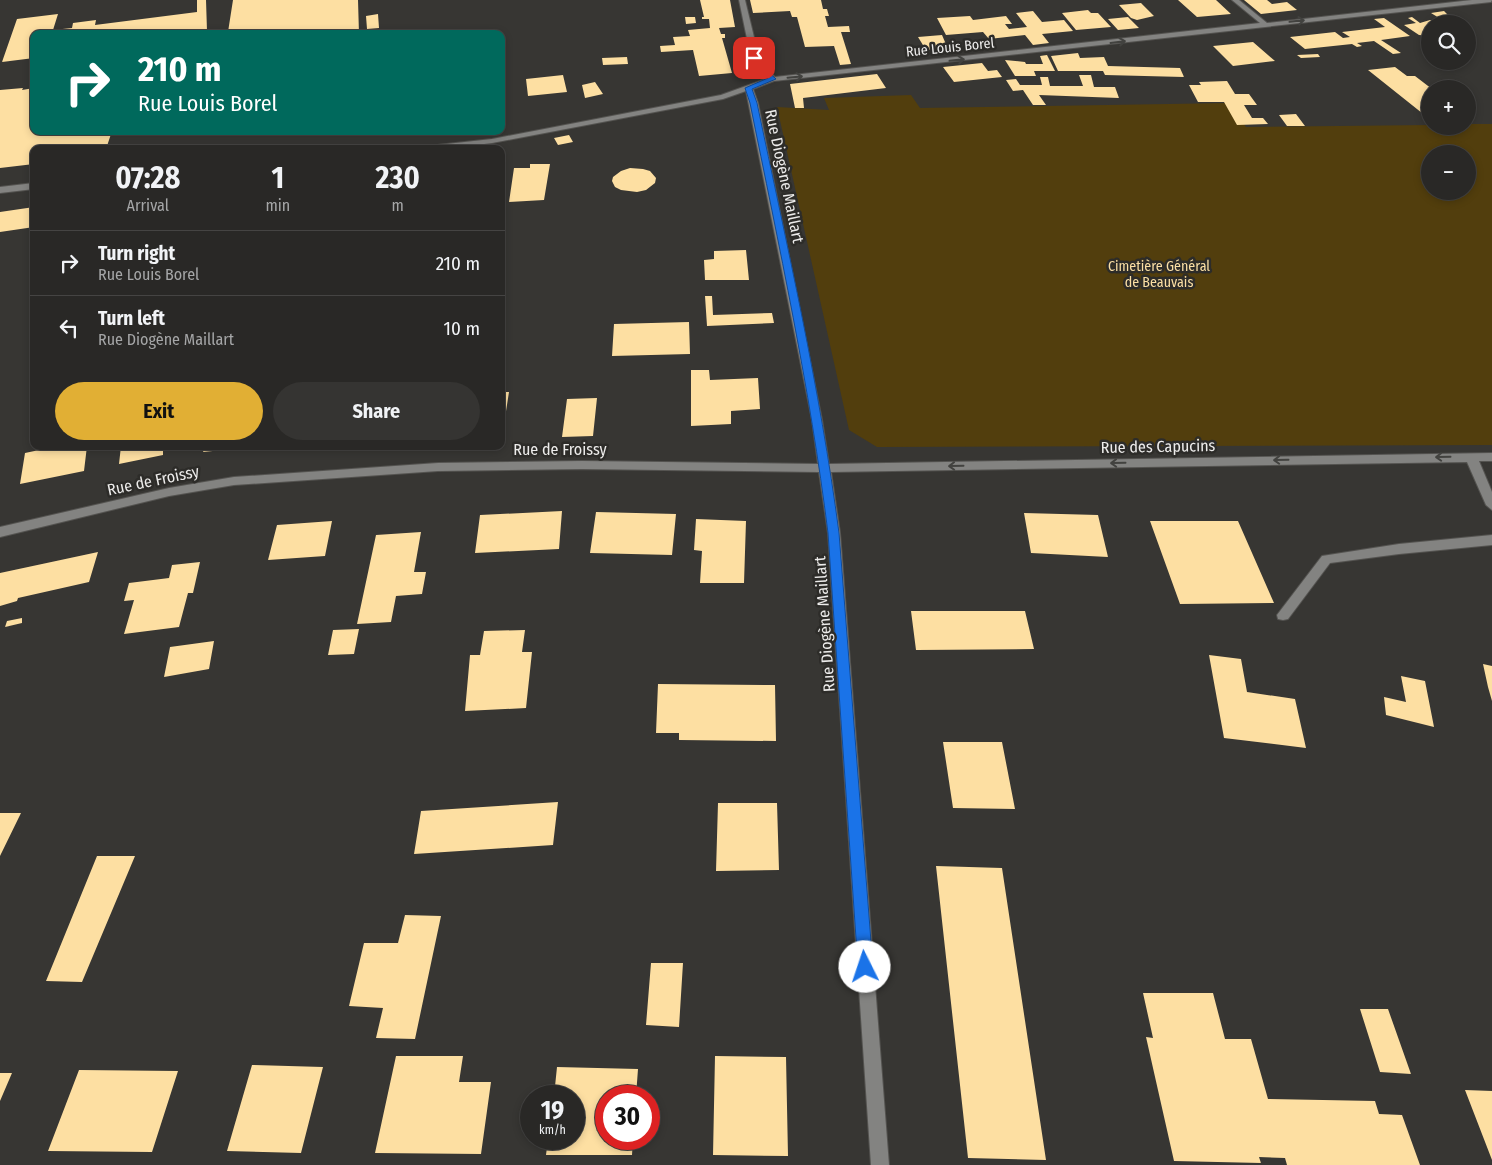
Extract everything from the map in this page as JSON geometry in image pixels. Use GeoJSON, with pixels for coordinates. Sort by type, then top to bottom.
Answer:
{"type":"FeatureCollection","features":[{"type":"Feature","properties":{"kind":"street"},"geometry":{"type":"LineString","coordinates":[[742,0],[756,63],[773,79]]}},
{"type":"Feature","properties":{"kind":"street"},"geometry":{"type":"LineString","coordinates":[[1235,0],[1266,25]]}},
{"type":"Feature","properties":{"kind":"street","name":"Rue Louis Borel"},"geometry":{"type":"LineString","coordinates":[[456,145],[492,141],[723,97],[773,79],[1491,0]]}},
{"type":"Feature","properties":{"kind":"street","name":"Rue Diogène Maillart"},"geometry":{"type":"LineString","coordinates":[[749,88],[752,94],[786,259],[826,468],[834,533],[880,1165]]}},
{"type":"Feature","properties":{"kind":"street"},"geometry":{"type":"LineString","coordinates":[[0,190],[30,186]]}},
{"type":"Feature","properties":{"kind":"street"},"geometry":{"type":"LineString","coordinates":[[1471,457],[1492,505]]}},
{"type":"Feature","properties":{"kind":"street","name":"Rue des Capucins"},"geometry":{"type":"LineString","coordinates":[[826,468],[1492,457]]}},
{"type":"Feature","properties":{"kind":"street","name":"Rue de Froissy"},"geometry":{"type":"LineString","coordinates":[[0,532],[169,492],[234,481],[301,475],[438,467],[516,465],[826,468]]}},
{"type":"Feature","properties":{"kind":"street"},"geometry":{"type":"LineString","coordinates":[[1283,615],[1326,559],[1399,549],[1492,540]]}},
{"type":"Feature","properties":{"kind":"green space","name":"Cimetière Général de Beauvais"},"geometry":{"type":"Polygon","coordinates":[[[911,95],[920,108],[1229,103],[1246,127],[1421,125],[1421,135],[1476,135],[1476,124],[1492,124],[1492,445],[877,447],[849,430],[777,107],[829,110],[824,98],[911,95]]]}},
{"type":"Feature","properties":{"kind":"building"},"geometry":{"type":"Polygon","coordinates":[[[197,0],[206,0],[207,30],[53,30],[72,28],[73,23],[96,20],[95,25],[197,12],[197,0]]]}},
{"type":"Feature","properties":{"kind":"building"},"geometry":{"type":"Polygon","coordinates":[[[233,0],[358,0],[359,30],[228,30],[233,0]]]}},
{"type":"Feature","properties":{"kind":"building"},"geometry":{"type":"Polygon","coordinates":[[[700,0],[730,0],[735,27],[719,28],[721,34],[725,34],[725,38],[722,38],[732,73],[699,76],[693,50],[661,52],[660,46],[675,45],[673,37],[690,36],[688,30],[710,28],[709,19],[702,19],[704,17],[700,0]]]}},
{"type":"Feature","properties":{"kind":"building"},"geometry":{"type":"Polygon","coordinates":[[[750,0],[821,0],[823,9],[827,9],[829,16],[825,16],[828,27],[849,26],[850,32],[841,32],[851,64],[840,65],[834,46],[805,47],[797,17],[792,17],[790,11],[753,13],[750,0]]]}},
{"type":"Feature","properties":{"kind":"building"},"geometry":{"type":"Polygon","coordinates":[[[1178,0],[1216,0],[1231,14],[1197,17],[1178,0]]]}},
{"type":"Feature","properties":{"kind":"building"},"geometry":{"type":"Polygon","coordinates":[[[1244,0],[1267,0],[1272,4],[1287,2],[1297,10],[1261,14],[1244,0]]]}},
{"type":"Feature","properties":{"kind":"building"},"geometry":{"type":"Polygon","coordinates":[[[1141,3],[1154,16],[1137,20],[1131,18],[1119,5],[1141,3]]]}},
{"type":"Feature","properties":{"kind":"building"},"geometry":{"type":"Polygon","coordinates":[[[1088,10],[1091,13],[1098,13],[1111,27],[1076,30],[1062,13],[1088,10]]]}},
{"type":"Feature","properties":{"kind":"building"},"geometry":{"type":"Polygon","coordinates":[[[1033,11],[1042,22],[1064,20],[1073,31],[1042,34],[1049,43],[1033,45],[1025,35],[989,39],[983,32],[946,35],[937,18],[970,16],[973,20],[1006,16],[1012,24],[1005,24],[1009,29],[1027,27],[1016,13],[1033,11]]]}},
{"type":"Feature","properties":{"kind":"building"},"geometry":{"type":"Polygon","coordinates":[[[1444,11],[1448,15],[1434,15],[1431,13],[1444,11]]]}},
{"type":"Feature","properties":{"kind":"building"},"geometry":{"type":"Polygon","coordinates":[[[58,14],[53,30],[30,30],[30,58],[2,62],[17,19],[58,14]]]}},
{"type":"Feature","properties":{"kind":"building"},"geometry":{"type":"Polygon","coordinates":[[[378,14],[379,28],[367,29],[366,16],[378,14]]]}},
{"type":"Feature","properties":{"kind":"building"},"geometry":{"type":"Polygon","coordinates":[[[685,17],[695,17],[696,23],[686,24],[685,17]]]}},
{"type":"Feature","properties":{"kind":"building"},"geometry":{"type":"Polygon","coordinates":[[[1128,17],[1139,28],[1118,30],[1108,19],[1128,17]]]}},
{"type":"Feature","properties":{"kind":"building"},"geometry":{"type":"Polygon","coordinates":[[[1412,17],[1421,23],[1421,35],[1404,25],[1416,23],[1408,18],[1412,17]]]}},
{"type":"Feature","properties":{"kind":"building"},"geometry":{"type":"Polygon","coordinates":[[[1384,18],[1410,36],[1381,40],[1401,53],[1393,54],[1374,41],[1357,43],[1362,46],[1357,47],[1352,44],[1305,49],[1290,37],[1335,32],[1343,38],[1350,37],[1342,32],[1385,27],[1374,19],[1384,18]]]}},
{"type":"Feature","properties":{"kind":"building"},"geometry":{"type":"Polygon","coordinates":[[[942,35],[948,49],[926,50],[918,37],[942,35]]]}},
{"type":"Feature","properties":{"kind":"building"},"geometry":{"type":"Polygon","coordinates":[[[1253,42],[1275,61],[1233,66],[1213,46],[1253,42]]]}},
{"type":"Feature","properties":{"kind":"building"},"geometry":{"type":"Polygon","coordinates":[[[1078,53],[1080,58],[1104,57],[1108,66],[1180,68],[1184,77],[1105,75],[1103,71],[1058,71],[1051,56],[1078,53]]]}},
{"type":"Feature","properties":{"kind":"building"},"geometry":{"type":"Polygon","coordinates":[[[1318,54],[1320,57],[1301,58],[1297,55],[1318,54]]]}},
{"type":"Feature","properties":{"kind":"building"},"geometry":{"type":"Polygon","coordinates":[[[1047,55],[1055,71],[1034,71],[1036,76],[1015,76],[1005,60],[1025,62],[1026,64],[1043,64],[1040,56],[1047,55]]]}},
{"type":"Feature","properties":{"kind":"building"},"geometry":{"type":"Polygon","coordinates":[[[627,57],[628,64],[603,65],[602,58],[627,57]]]}},
{"type":"Feature","properties":{"kind":"building"},"geometry":{"type":"Polygon","coordinates":[[[982,63],[988,71],[997,70],[1002,77],[954,82],[943,67],[982,63]]]}},
{"type":"Feature","properties":{"kind":"building"},"geometry":{"type":"Polygon","coordinates":[[[1395,67],[1407,76],[1415,76],[1421,81],[1421,112],[1368,70],[1395,67]]]}},
{"type":"Feature","properties":{"kind":"building"},"geometry":{"type":"Polygon","coordinates":[[[877,74],[886,88],[803,98],[804,108],[795,108],[790,84],[877,74]]]}},
{"type":"Feature","properties":{"kind":"building"},"geometry":{"type":"Polygon","coordinates":[[[563,75],[567,92],[528,96],[526,79],[563,75]]]}},
{"type":"Feature","properties":{"kind":"building"},"geometry":{"type":"Polygon","coordinates":[[[1079,75],[1091,75],[1094,87],[1115,87],[1119,98],[1039,95],[1046,105],[1033,105],[1023,90],[1013,91],[1006,80],[1016,79],[1020,85],[1042,85],[1040,77],[1048,77],[1050,86],[1083,86],[1079,75]]]}},
{"type":"Feature","properties":{"kind":"building"},"geometry":{"type":"Polygon","coordinates":[[[1227,81],[1235,94],[1249,94],[1257,105],[1244,105],[1252,118],[1263,118],[1268,124],[1237,125],[1224,102],[1198,102],[1189,85],[1201,85],[1199,82],[1227,81]]]}},
{"type":"Feature","properties":{"kind":"building"},"geometry":{"type":"Polygon","coordinates":[[[595,82],[603,94],[585,98],[582,85],[595,82]]]}},
{"type":"Feature","properties":{"kind":"building"},"geometry":{"type":"Polygon","coordinates":[[[30,89],[30,135],[111,135],[107,145],[30,145],[30,164],[0,168],[0,90],[30,89]]]}},
{"type":"Feature","properties":{"kind":"building"},"geometry":{"type":"Polygon","coordinates":[[[1296,114],[1305,126],[1287,126],[1279,115],[1296,114]]]}},
{"type":"Feature","properties":{"kind":"building"},"geometry":{"type":"Polygon","coordinates":[[[569,135],[573,142],[558,145],[554,138],[569,135]]]}},
{"type":"Feature","properties":{"kind":"building"},"geometry":{"type":"Polygon","coordinates":[[[530,164],[550,164],[544,200],[509,202],[514,168],[530,168],[530,164]]]}},
{"type":"Feature","properties":{"kind":"building"},"geometry":{"type":"Polygon","coordinates":[[[630,168],[650,171],[656,178],[655,183],[646,190],[637,192],[621,190],[615,187],[612,181],[613,177],[621,171],[630,168]]]}},
{"type":"Feature","properties":{"kind":"building"},"geometry":{"type":"Polygon","coordinates":[[[30,208],[30,228],[0,232],[0,212],[30,208]]]}},
{"type":"Feature","properties":{"kind":"building"},"geometry":{"type":"Polygon","coordinates":[[[746,250],[749,280],[705,280],[704,260],[714,259],[714,251],[746,250]]]}},
{"type":"Feature","properties":{"kind":"building"},"geometry":{"type":"Polygon","coordinates":[[[705,296],[712,296],[713,315],[772,313],[774,323],[707,326],[705,296]]]}},
{"type":"Feature","properties":{"kind":"building"},"geometry":{"type":"Polygon","coordinates":[[[689,322],[690,354],[612,356],[614,324],[689,322]]]}},
{"type":"Feature","properties":{"kind":"building"},"geometry":{"type":"Polygon","coordinates":[[[691,370],[709,370],[710,380],[758,378],[760,409],[731,411],[731,424],[691,426],[691,370]]]}},
{"type":"Feature","properties":{"kind":"building"},"geometry":{"type":"Polygon","coordinates":[[[505,392],[509,392],[505,418],[505,392]]]}},
{"type":"Feature","properties":{"kind":"building"},"geometry":{"type":"Polygon","coordinates":[[[597,398],[593,436],[562,437],[567,399],[597,398]]]}},
{"type":"Feature","properties":{"kind":"building"},"geometry":{"type":"Polygon","coordinates":[[[39,450],[87,450],[84,471],[20,484],[25,453],[39,450]]]}},
{"type":"Feature","properties":{"kind":"building"},"geometry":{"type":"Polygon","coordinates":[[[121,450],[163,450],[163,455],[119,464],[121,450]]]}},
{"type":"Feature","properties":{"kind":"building"},"geometry":{"type":"Polygon","coordinates":[[[204,450],[222,450],[203,452],[204,450]]]}},
{"type":"Feature","properties":{"kind":"building"},"geometry":{"type":"Polygon","coordinates":[[[562,511],[559,549],[475,553],[480,515],[562,511]]]}},
{"type":"Feature","properties":{"kind":"building"},"geometry":{"type":"Polygon","coordinates":[[[596,512],[676,514],[672,555],[590,553],[596,512]]]}},
{"type":"Feature","properties":{"kind":"building"},"geometry":{"type":"Polygon","coordinates":[[[1024,513],[1098,515],[1108,557],[1031,553],[1024,513]]]}},
{"type":"Feature","properties":{"kind":"building"},"geometry":{"type":"Polygon","coordinates":[[[696,519],[746,521],[744,583],[700,583],[702,551],[694,550],[696,519]]]}},
{"type":"Feature","properties":{"kind":"building"},"geometry":{"type":"Polygon","coordinates":[[[332,521],[325,556],[268,560],[277,525],[332,521]]]}},
{"type":"Feature","properties":{"kind":"building"},"geometry":{"type":"Polygon","coordinates":[[[1150,521],[1238,521],[1274,603],[1180,604],[1150,521]]]}},
{"type":"Feature","properties":{"kind":"building"},"geometry":{"type":"Polygon","coordinates":[[[421,532],[414,572],[426,572],[422,594],[396,596],[391,622],[357,624],[376,535],[421,532]]]}},
{"type":"Feature","properties":{"kind":"building"},"geometry":{"type":"Polygon","coordinates":[[[98,552],[89,582],[18,598],[17,601],[0,606],[0,573],[98,552]]]}},
{"type":"Feature","properties":{"kind":"building"},"geometry":{"type":"Polygon","coordinates":[[[200,562],[193,593],[188,593],[179,627],[124,634],[134,600],[124,601],[129,583],[169,578],[172,565],[200,562]]]}},
{"type":"Feature","properties":{"kind":"building"},"geometry":{"type":"Polygon","coordinates":[[[911,611],[1025,611],[1034,649],[916,650],[911,611]]]}},
{"type":"Feature","properties":{"kind":"building"},"geometry":{"type":"Polygon","coordinates":[[[22,618],[22,623],[5,627],[7,621],[22,618]]]}},
{"type":"Feature","properties":{"kind":"building"},"geometry":{"type":"Polygon","coordinates":[[[359,629],[354,654],[328,655],[333,630],[359,629]]]}},
{"type":"Feature","properties":{"kind":"building"},"geometry":{"type":"Polygon","coordinates":[[[525,630],[522,652],[532,652],[526,708],[465,711],[470,655],[480,655],[484,631],[525,630]]]}},
{"type":"Feature","properties":{"kind":"building"},"geometry":{"type":"Polygon","coordinates":[[[214,641],[209,669],[164,677],[170,647],[214,641]]]}},
{"type":"Feature","properties":{"kind":"building"},"geometry":{"type":"Polygon","coordinates":[[[1209,655],[1241,659],[1247,692],[1295,699],[1306,748],[1224,738],[1209,655]]]}},
{"type":"Feature","properties":{"kind":"building"},"geometry":{"type":"Polygon","coordinates":[[[1483,664],[1492,666],[1492,701],[1488,687],[1483,664]]]}},
{"type":"Feature","properties":{"kind":"building"},"geometry":{"type":"Polygon","coordinates":[[[1401,676],[1425,681],[1434,727],[1386,715],[1384,697],[1406,702],[1401,676]]]}},
{"type":"Feature","properties":{"kind":"building"},"geometry":{"type":"Polygon","coordinates":[[[658,684],[775,685],[776,741],[679,740],[679,733],[656,733],[658,684]]]}},
{"type":"Feature","properties":{"kind":"building"},"geometry":{"type":"Polygon","coordinates":[[[943,742],[1002,742],[1015,809],[953,808],[943,742]]]}},
{"type":"Feature","properties":{"kind":"building"},"geometry":{"type":"Polygon","coordinates":[[[558,802],[553,845],[414,854],[421,811],[558,802]]]}},
{"type":"Feature","properties":{"kind":"building"},"geometry":{"type":"Polygon","coordinates":[[[718,803],[777,803],[779,870],[716,871],[718,803]]]}},
{"type":"Feature","properties":{"kind":"building"},"geometry":{"type":"Polygon","coordinates":[[[0,813],[21,813],[0,856],[0,813]]]}},
{"type":"Feature","properties":{"kind":"building"},"geometry":{"type":"Polygon","coordinates":[[[97,856],[135,856],[82,982],[46,981],[97,856]]]}},
{"type":"Feature","properties":{"kind":"building"},"geometry":{"type":"Polygon","coordinates":[[[936,866],[1002,868],[1046,1160],[968,1158],[936,866]]]}},
{"type":"Feature","properties":{"kind":"building"},"geometry":{"type":"Polygon","coordinates":[[[405,915],[441,916],[415,1039],[376,1038],[383,1008],[349,1006],[364,943],[398,943],[405,915]]]}},
{"type":"Feature","properties":{"kind":"building"},"geometry":{"type":"Polygon","coordinates":[[[651,963],[683,963],[679,1027],[646,1025],[651,963]]]}},
{"type":"Feature","properties":{"kind":"building"},"geometry":{"type":"Polygon","coordinates":[[[1143,993],[1213,993],[1225,1039],[1251,1039],[1268,1099],[1375,1101],[1379,1114],[1402,1115],[1420,1165],[1287,1165],[1285,1158],[1259,1157],[1261,1163],[1174,1161],[1146,1037],[1153,1038],[1143,993]]]}},
{"type":"Feature","properties":{"kind":"building"},"geometry":{"type":"Polygon","coordinates":[[[1360,1009],[1388,1009],[1411,1074],[1380,1072],[1360,1009]]]}},
{"type":"Feature","properties":{"kind":"building"},"geometry":{"type":"Polygon","coordinates":[[[396,1056],[463,1056],[459,1082],[491,1082],[481,1154],[375,1153],[396,1056]]]}},
{"type":"Feature","properties":{"kind":"building"},"geometry":{"type":"Polygon","coordinates":[[[715,1056],[786,1057],[788,1156],[713,1155],[715,1056]]]}},
{"type":"Feature","properties":{"kind":"building"},"geometry":{"type":"Polygon","coordinates":[[[252,1065],[323,1067],[301,1153],[227,1151],[252,1065]]]}},
{"type":"Feature","properties":{"kind":"building"},"geometry":{"type":"Polygon","coordinates":[[[557,1067],[638,1069],[637,1085],[595,1085],[595,1150],[632,1150],[632,1155],[546,1155],[547,1150],[585,1150],[585,1085],[555,1085],[557,1067]]]}},
{"type":"Feature","properties":{"kind":"building"},"geometry":{"type":"Polygon","coordinates":[[[79,1070],[178,1071],[152,1152],[48,1151],[79,1070]]]}},
{"type":"Feature","properties":{"kind":"building"},"geometry":{"type":"Polygon","coordinates":[[[0,1073],[12,1073],[0,1101],[0,1073]]]}},
{"type":"Feature","properties":{"kind":"building"},"geometry":{"type":"Polygon","coordinates":[[[1465,1090],[1492,1091],[1492,1160],[1465,1090]]]}},
{"type":"Feature","properties":{"kind":"route"},"geometry":{"type":"LineString","coordinates":[[754,58],[759,67],[773,79],[749,88],[754,103],[793,295],[826,468],[834,533],[865,967]]}}]}
